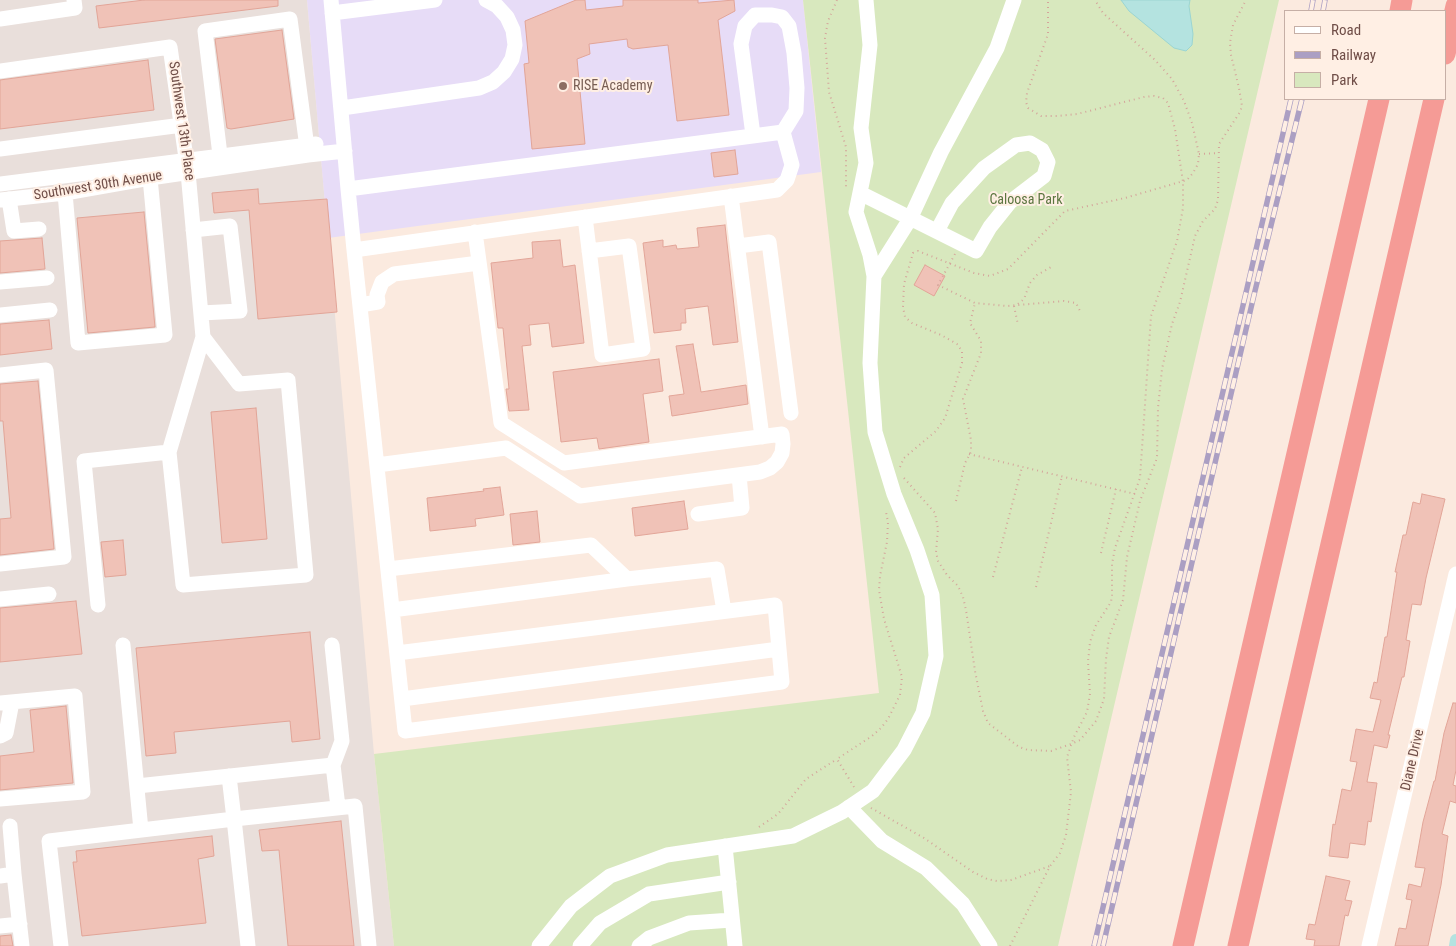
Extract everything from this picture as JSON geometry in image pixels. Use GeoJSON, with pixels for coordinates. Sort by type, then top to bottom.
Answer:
{"type":"FeatureCollection","features":[{"type":"Feature","properties":{"kind":"highway"},"geometry":{"type":"LineString","coordinates":[[1446,50],[1456,6]]}},
{"type":"Feature","properties":{"kind":"highway"},"geometry":{"type":"LineString","coordinates":[[1183,946],[1379,100]]}},
{"type":"Feature","properties":{"kind":"highway"},"geometry":{"type":"LineString","coordinates":[[1238,946],[1434,100]]}},
{"type":"Feature","properties":{"kind":"street"},"geometry":{"type":"LineString","coordinates":[[397,653],[775,605],[782,682],[405,731],[354,250],[332,6],[435,0]]}},
{"type":"Feature","properties":{"kind":"street"},"geometry":{"type":"LineString","coordinates":[[342,108],[479,88],[493,82],[504,72],[512,59],[515,45],[513,30],[507,17],[497,6],[486,0]]}},
{"type":"Feature","properties":{"kind":"street"},"geometry":{"type":"LineString","coordinates":[[539,946],[572,906],[610,876],[667,855],[793,836],[849,807],[873,791],[904,750],[923,713],[936,656],[932,595],[917,550],[894,494],[875,432],[870,363],[874,276],[870,255],[856,212],[866,163],[861,128],[870,45],[866,0]]}},
{"type":"Feature","properties":{"kind":"street"},"geometry":{"type":"LineString","coordinates":[[874,276],[910,219],[942,152],[997,48],[1014,0]]}},
{"type":"Feature","properties":{"kind":"street"},"geometry":{"type":"LineString","coordinates":[[0,19],[33,7],[78,3]]}},
{"type":"Feature","properties":{"kind":"street"},"geometry":{"type":"LineString","coordinates":[[354,250],[777,190],[787,180],[792,165],[783,132],[796,111],[794,53],[790,26],[782,17],[772,15],[755,15],[745,26],[741,44],[754,135]]}},
{"type":"Feature","properties":{"kind":"street"},"geometry":{"type":"LineString","coordinates":[[220,155],[205,31],[290,18],[307,150]]}},
{"type":"Feature","properties":{"kind":"street","name":"Southwest 13th Place"},"geometry":{"type":"LineString","coordinates":[[0,71],[170,47],[188,166],[203,337]]}},
{"type":"Feature","properties":{"kind":"street"},"geometry":{"type":"LineString","coordinates":[[0,149],[182,124]]}},
{"type":"Feature","properties":{"kind":"street"},"geometry":{"type":"LineString","coordinates":[[348,189],[783,132]]}},
{"type":"Feature","properties":{"kind":"street"},"geometry":{"type":"LineString","coordinates":[[860,192],[910,219],[976,250],[990,227],[1010,202],[1044,176],[1048,162],[1042,150],[1030,143],[1016,145],[984,168],[952,203],[937,231]]}},
{"type":"Feature","properties":{"kind":"street","name":"Southwest 30th Avenue"},"geometry":{"type":"LineString","coordinates":[[0,184],[188,166],[345,146]]}},
{"type":"Feature","properties":{"kind":"street","name":"Southwest 30th Avenue"},"geometry":{"type":"LineString","coordinates":[[4,200],[66,193],[150,178],[220,155],[307,150]]}},
{"type":"Feature","properties":{"kind":"street"},"geometry":{"type":"LineString","coordinates":[[66,193],[78,343],[165,335],[150,178]]}},
{"type":"Feature","properties":{"kind":"street"},"geometry":{"type":"LineString","coordinates":[[731,196],[762,437]]}},
{"type":"Feature","properties":{"kind":"street"},"geometry":{"type":"LineString","coordinates":[[4,200],[7,231],[39,229]]}},
{"type":"Feature","properties":{"kind":"street"},"geometry":{"type":"LineString","coordinates":[[585,217],[589,251],[602,355],[643,349],[629,246],[589,251]]}},
{"type":"Feature","properties":{"kind":"street"},"geometry":{"type":"LineString","coordinates":[[193,230],[230,226],[240,311],[201,313]]}},
{"type":"Feature","properties":{"kind":"street"},"geometry":{"type":"LineString","coordinates":[[377,465],[506,448],[580,496],[760,472],[770,468],[777,462],[782,453],[782,434],[564,463],[501,423],[475,232]]}},
{"type":"Feature","properties":{"kind":"street"},"geometry":{"type":"LineString","coordinates":[[738,246],[769,242],[791,413]]}},
{"type":"Feature","properties":{"kind":"street"},"geometry":{"type":"LineString","coordinates":[[360,305],[378,302],[377,295],[382,282],[394,274],[479,264]]}},
{"type":"Feature","properties":{"kind":"street"},"geometry":{"type":"LineString","coordinates":[[0,282],[47,278]]}},
{"type":"Feature","properties":{"kind":"street"},"geometry":{"type":"LineString","coordinates":[[0,315],[50,310]]}},
{"type":"Feature","properties":{"kind":"street"},"geometry":{"type":"LineString","coordinates":[[203,337],[239,384],[288,380],[306,575],[183,585],[169,452],[203,337]]}},
{"type":"Feature","properties":{"kind":"street"},"geometry":{"type":"LineString","coordinates":[[0,374],[46,370],[64,557],[0,564]]}},
{"type":"Feature","properties":{"kind":"street"},"geometry":{"type":"LineString","coordinates":[[98,605],[84,461],[169,452]]}},
{"type":"Feature","properties":{"kind":"street"},"geometry":{"type":"LineString","coordinates":[[698,514],[742,508],[739,475]]}},
{"type":"Feature","properties":{"kind":"street"},"geometry":{"type":"LineString","coordinates":[[388,569],[591,545],[627,579]]}},
{"type":"Feature","properties":{"kind":"street"},"geometry":{"type":"LineString","coordinates":[[392,610],[717,569],[724,611]]}},
{"type":"Feature","properties":{"kind":"street","name":"Diane Drive"},"geometry":{"type":"LineString","coordinates":[[1369,946],[1456,574]]}},
{"type":"Feature","properties":{"kind":"street"},"geometry":{"type":"LineString","coordinates":[[0,599],[49,594]]}},
{"type":"Feature","properties":{"kind":"street"},"geometry":{"type":"LineString","coordinates":[[123,645],[141,830]]}},
{"type":"Feature","properties":{"kind":"street"},"geometry":{"type":"LineString","coordinates":[[332,645],[342,742],[333,764],[338,807]]}},
{"type":"Feature","properties":{"kind":"street"},"geometry":{"type":"LineString","coordinates":[[402,699],[779,649]]}},
{"type":"Feature","properties":{"kind":"street"},"geometry":{"type":"LineString","coordinates":[[0,736],[6,733],[6,702],[76,696],[84,792],[0,799]]}},
{"type":"Feature","properties":{"kind":"street"},"geometry":{"type":"LineString","coordinates":[[137,786],[333,764]]}},
{"type":"Feature","properties":{"kind":"street"},"geometry":{"type":"LineString","coordinates":[[229,776],[248,946]]}},
{"type":"Feature","properties":{"kind":"street"},"geometry":{"type":"LineString","coordinates":[[60,946],[49,841],[355,806],[369,946]]}},
{"type":"Feature","properties":{"kind":"street"},"geometry":{"type":"LineString","coordinates":[[849,807],[882,841],[926,868],[963,904],[990,946]]}},
{"type":"Feature","properties":{"kind":"street"},"geometry":{"type":"LineString","coordinates":[[10,826],[7,875],[20,924],[22,946]]}},
{"type":"Feature","properties":{"kind":"street"},"geometry":{"type":"LineString","coordinates":[[726,846],[735,946]]}},
{"type":"Feature","properties":{"kind":"street"},"geometry":{"type":"LineString","coordinates":[[580,946],[600,923],[649,894],[729,882]]}},
{"type":"Feature","properties":{"kind":"street"},"geometry":{"type":"LineString","coordinates":[[639,946],[648,938],[689,923],[732,920]]}},
{"type":"Feature","properties":{"kind":"street"},"geometry":{"type":"LineString","coordinates":[[0,926],[20,924]]}},
{"type":"Feature","properties":{"kind":"path"},"geometry":{"type":"LineString","coordinates":[[1010,946],[1050,866],[1060,853],[1066,835],[1071,792],[1067,757],[1071,744],[1088,712],[1090,642],[1096,625],[1111,602],[1112,564],[1115,548],[1124,517],[1142,469],[1148,348],[1152,316],[1181,224],[1183,208],[1183,182],[1175,130],[1168,104],[1163,98],[1154,96],[1144,97],[1077,114],[1057,116],[1041,116],[1028,108],[1026,102],[1028,93],[1048,34],[1048,0]]}},
{"type":"Feature","properties":{"kind":"path"},"geometry":{"type":"LineString","coordinates":[[901,471],[900,466],[904,458],[936,431],[945,418],[962,363],[962,351],[957,344],[912,323],[905,317],[903,298],[908,269],[913,254],[918,251],[974,273],[990,276],[1008,269],[1065,211],[1125,198],[1183,182],[1194,173],[1198,164],[1199,154],[1192,123],[1184,100],[1172,80],[1155,60],[1103,13],[1095,0]]}},
{"type":"Feature","properties":{"kind":"path"},"geometry":{"type":"LineString","coordinates":[[902,476],[935,513],[938,529],[936,552],[938,561],[947,575],[958,586],[963,597],[975,671],[983,711],[988,723],[1018,747],[1028,750],[1051,751],[1080,740],[1096,721],[1104,699],[1109,637],[1123,600],[1128,557],[1140,501],[1157,458],[1158,408],[1162,369],[1172,324],[1180,302],[1195,236],[1203,221],[1215,208],[1218,200],[1219,144],[1242,106],[1240,88],[1230,55],[1230,44],[1233,25],[1246,0]]}},
{"type":"Feature","properties":{"kind":"path"},"geometry":{"type":"LineString","coordinates":[[1199,154],[1219,153]]}},
{"type":"Feature","properties":{"kind":"path"},"geometry":{"type":"LineString","coordinates":[[961,243],[938,285],[975,304],[998,306],[1071,301],[1076,303],[1080,311]]}},
{"type":"Feature","properties":{"kind":"path"},"geometry":{"type":"LineString","coordinates":[[1014,305],[1024,299],[1030,283],[1037,274],[1051,267]]}},
{"type":"Feature","properties":{"kind":"path"},"geometry":{"type":"LineString","coordinates":[[956,501],[971,440],[963,399],[982,348],[979,337],[970,323],[975,304]]}},
{"type":"Feature","properties":{"kind":"path"},"geometry":{"type":"LineString","coordinates":[[1014,305],[1018,325]]}},
{"type":"Feature","properties":{"kind":"path"},"geometry":{"type":"LineString","coordinates":[[969,454],[1134,494]]}},
{"type":"Feature","properties":{"kind":"path"},"geometry":{"type":"LineString","coordinates":[[993,577],[1022,467]]}},
{"type":"Feature","properties":{"kind":"path"},"geometry":{"type":"LineString","coordinates":[[1036,587],[1062,476]]}},
{"type":"Feature","properties":{"kind":"path"},"geometry":{"type":"LineString","coordinates":[[1101,553],[1116,489]]}},
{"type":"Feature","properties":{"kind":"path"},"geometry":{"type":"LineString","coordinates":[[754,829],[778,814],[806,779],[837,759]]}},
{"type":"Feature","properties":{"kind":"path"},"geometry":{"type":"LineString","coordinates":[[866,803],[873,810],[924,838],[973,872],[987,879],[997,881],[1011,880],[1050,866]]}},
{"type":"Feature","properties":{"kind":"shaded area"},"geometry":{"type":"Polygon","coordinates":[[[0,0],[307,0],[374,754],[394,946],[0,946],[0,0]]]}},
{"type":"Feature","properties":{"kind":"shaded area","name":"RISE Academy"},"geometry":{"type":"Polygon","coordinates":[[[307,0],[803,0],[821,172],[328,238],[307,0]]]}},
{"type":"Feature","properties":{"kind":"green space","name":"Caloosa Park"},"geometry":{"type":"Polygon","coordinates":[[[803,0],[1279,0],[1058,946],[394,946],[374,754],[879,693],[803,0]]]}},
{"type":"Feature","properties":{"kind":"water"},"geometry":{"type":"Polygon","coordinates":[[[1121,0],[1190,0],[1192,45],[1186,51],[1174,48],[1129,11],[1121,0]]]}},
{"type":"Feature","properties":{"kind":"building"},"geometry":{"type":"Polygon","coordinates":[[[144,0],[278,0],[278,6],[99,28],[96,6],[144,0]]]}},
{"type":"Feature","properties":{"kind":"building"},"geometry":{"type":"Polygon","coordinates":[[[576,0],[585,0],[586,10],[623,6],[623,0],[698,0],[698,3],[734,0],[735,11],[718,20],[729,115],[677,121],[668,45],[633,49],[628,47],[627,39],[589,44],[590,54],[577,59],[585,144],[532,149],[524,64],[529,63],[525,21],[576,0]]]}},
{"type":"Feature","properties":{"kind":"building"},"geometry":{"type":"Polygon","coordinates":[[[282,30],[294,119],[231,129],[227,128],[215,39],[282,30]]]}},
{"type":"Feature","properties":{"kind":"building"},"geometry":{"type":"Polygon","coordinates":[[[148,60],[154,110],[0,129],[0,80],[148,60]]]}},
{"type":"Feature","properties":{"kind":"building"},"geometry":{"type":"Polygon","coordinates":[[[735,150],[738,174],[714,177],[711,153],[735,150]]]}},
{"type":"Feature","properties":{"kind":"building"},"geometry":{"type":"Polygon","coordinates":[[[258,189],[259,204],[327,199],[337,312],[258,319],[249,210],[214,213],[212,193],[258,189]]]}},
{"type":"Feature","properties":{"kind":"building"},"geometry":{"type":"Polygon","coordinates":[[[144,212],[155,327],[88,333],[77,218],[144,212]]]}},
{"type":"Feature","properties":{"kind":"building"},"geometry":{"type":"Polygon","coordinates":[[[725,225],[738,342],[713,345],[708,306],[685,309],[686,323],[681,323],[681,330],[654,333],[643,243],[663,240],[663,247],[676,245],[677,249],[699,247],[697,228],[725,225]]]}},
{"type":"Feature","properties":{"kind":"building"},"geometry":{"type":"Polygon","coordinates":[[[42,238],[45,269],[0,273],[0,241],[42,238]]]}},
{"type":"Feature","properties":{"kind":"building"},"geometry":{"type":"Polygon","coordinates":[[[560,240],[563,267],[575,265],[584,343],[552,347],[549,323],[529,325],[531,345],[522,346],[529,410],[509,411],[506,389],[509,389],[503,328],[498,328],[491,263],[533,258],[532,242],[560,240]]]}},
{"type":"Feature","properties":{"kind":"building"},"geometry":{"type":"Polygon","coordinates":[[[925,265],[945,276],[934,296],[914,285],[925,265]]]}},
{"type":"Feature","properties":{"kind":"building"},"geometry":{"type":"Polygon","coordinates":[[[49,320],[52,349],[0,355],[0,324],[49,320]]]}},
{"type":"Feature","properties":{"kind":"building"},"geometry":{"type":"Polygon","coordinates":[[[693,344],[701,392],[746,385],[748,404],[672,416],[669,396],[684,394],[676,346],[693,344]]]}},
{"type":"Feature","properties":{"kind":"building"},"geometry":{"type":"Polygon","coordinates":[[[659,359],[663,391],[643,394],[649,442],[599,449],[597,438],[561,442],[553,372],[659,359]]]}},
{"type":"Feature","properties":{"kind":"building"},"geometry":{"type":"Polygon","coordinates":[[[38,381],[54,549],[0,555],[0,519],[11,518],[3,421],[0,421],[0,384],[38,381]]]}},
{"type":"Feature","properties":{"kind":"building"},"geometry":{"type":"Polygon","coordinates":[[[256,408],[267,539],[222,543],[211,412],[256,408]]]}},
{"type":"Feature","properties":{"kind":"building"},"geometry":{"type":"Polygon","coordinates":[[[500,487],[504,515],[475,519],[476,526],[430,531],[427,498],[484,491],[483,489],[500,487]]]}},
{"type":"Feature","properties":{"kind":"building"},"geometry":{"type":"Polygon","coordinates":[[[1422,494],[1445,499],[1421,605],[1412,604],[1406,640],[1410,641],[1404,677],[1402,677],[1388,735],[1390,735],[1387,748],[1374,745],[1367,782],[1377,783],[1371,822],[1368,821],[1365,845],[1350,843],[1348,858],[1329,856],[1333,824],[1335,825],[1342,789],[1351,791],[1357,762],[1350,761],[1356,729],[1373,732],[1381,700],[1370,698],[1374,682],[1377,683],[1385,637],[1387,637],[1397,572],[1395,572],[1413,502],[1420,504],[1422,494]]]}},
{"type":"Feature","properties":{"kind":"building"},"geometry":{"type":"Polygon","coordinates":[[[684,501],[688,529],[635,536],[632,508],[684,501]]]}},
{"type":"Feature","properties":{"kind":"building"},"geometry":{"type":"Polygon","coordinates":[[[537,511],[540,542],[513,545],[510,514],[537,511]]]}},
{"type":"Feature","properties":{"kind":"building"},"geometry":{"type":"Polygon","coordinates":[[[123,540],[126,575],[105,577],[101,542],[123,540]]]}},
{"type":"Feature","properties":{"kind":"building"},"geometry":{"type":"Polygon","coordinates":[[[76,601],[82,654],[0,662],[0,608],[76,601]]]}},
{"type":"Feature","properties":{"kind":"building"},"geometry":{"type":"Polygon","coordinates":[[[310,632],[320,739],[292,742],[290,721],[174,732],[176,753],[146,756],[136,648],[310,632]]]}},
{"type":"Feature","properties":{"kind":"building"},"geometry":{"type":"Polygon","coordinates":[[[1453,703],[1456,703],[1456,770],[1453,785],[1456,786],[1456,803],[1450,801],[1442,834],[1448,836],[1441,885],[1428,946],[1395,946],[1399,928],[1406,929],[1412,900],[1406,899],[1409,884],[1421,887],[1425,868],[1415,867],[1423,822],[1435,781],[1444,733],[1453,703]]]}},
{"type":"Feature","properties":{"kind":"building"},"geometry":{"type":"Polygon","coordinates":[[[66,706],[73,783],[0,790],[0,756],[34,752],[30,710],[66,706]]]}},
{"type":"Feature","properties":{"kind":"building"},"geometry":{"type":"Polygon","coordinates":[[[341,821],[354,946],[288,946],[279,850],[262,851],[259,830],[341,821]]]}},
{"type":"Feature","properties":{"kind":"building"},"geometry":{"type":"Polygon","coordinates":[[[212,836],[214,856],[198,859],[206,923],[82,936],[73,862],[77,862],[76,851],[212,836]]]}},
{"type":"Feature","properties":{"kind":"building"},"geometry":{"type":"Polygon","coordinates":[[[1326,876],[1350,881],[1345,900],[1352,901],[1348,916],[1345,915],[1339,946],[1314,946],[1315,940],[1306,939],[1309,924],[1315,925],[1326,876]]]}},
{"type":"Feature","properties":{"kind":"building"},"geometry":{"type":"Polygon","coordinates":[[[11,935],[13,946],[0,946],[0,936],[11,935]]]}},
{"type":"Feature","properties":{"kind":"waterway"},"geometry":{"type":"LineString","coordinates":[[1455,946],[1456,940]]}},
{"type":"Feature","properties":{"kind":"railway"},"geometry":{"type":"LineString","coordinates":[[1311,10],[1313,0]]}},
{"type":"Feature","properties":{"kind":"railway"},"geometry":{"type":"LineString","coordinates":[[1323,10],[1325,0]]}},
{"type":"Feature","properties":{"kind":"railway"},"geometry":{"type":"LineString","coordinates":[[1094,946],[1291,100]]}},
{"type":"Feature","properties":{"kind":"railway"},"geometry":{"type":"LineString","coordinates":[[1103,946],[1254,295],[1302,100]]}},
{"type":"Feature","properties":{"kind":"place","name":"RISE Academy"},"geometry":{"type":"Point","coordinates":[563,86]}}]}
